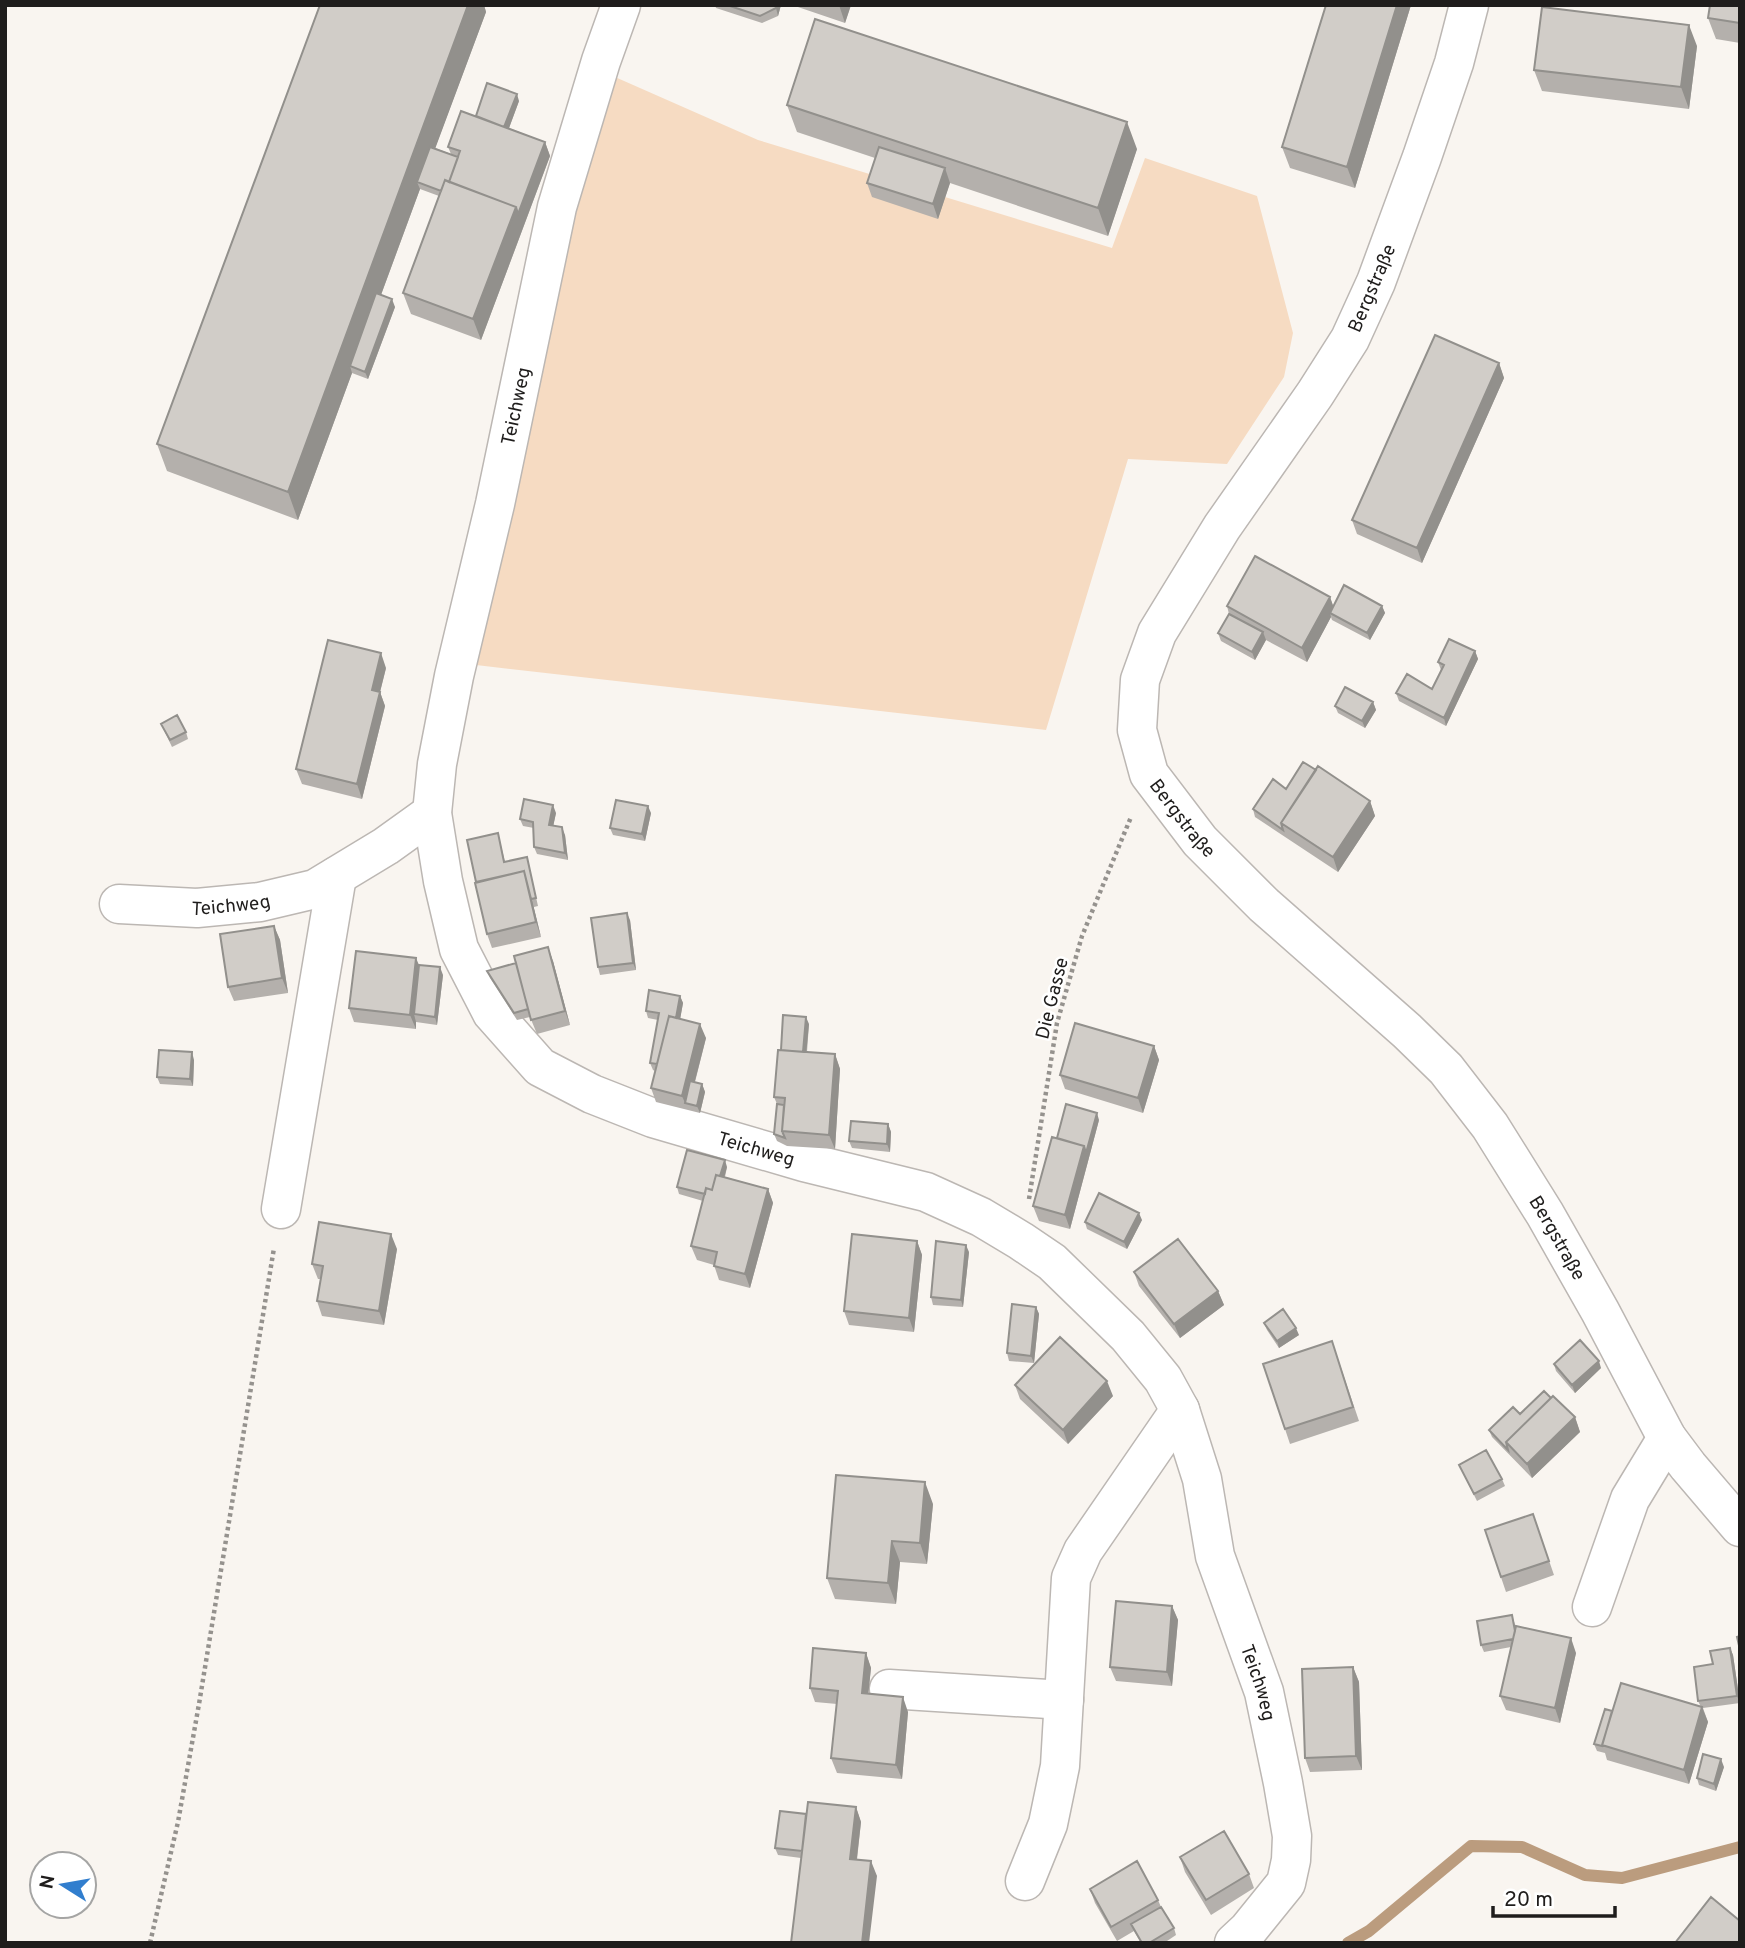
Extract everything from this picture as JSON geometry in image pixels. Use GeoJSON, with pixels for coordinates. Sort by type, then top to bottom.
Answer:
{"type":"FeatureCollection","features":[{"type":"Feature","properties":{"kind":"street","name":"Teichweg"},"geometry":{"type":"LineString","coordinates":[[621,5],[557,206],[437,764],[432,813],[443,881],[459,949],[492,1013],[540,1067],[592,1094],[653,1118],[804,1162],[926,1192],[981,1217],[1052,1262],[1128,1336],[1163,1379],[1180,1410],[1202,1479],[1215,1556],[1264,1692],[1292,1836],[1286,1883],[1234,1943]]}},
{"type":"Feature","properties":{"kind":"street","name":"Bergstraße"},"geometry":{"type":"LineString","coordinates":[[1469,5],[1454,63],[1422,157],[1376,282],[1350,339],[1222,527],[1157,633],[1140,680],[1137,730],[1149,774],[1200,841],[1264,905],[1446,1069],[1490,1126],[1545,1214],[1667,1438],[1740,1527]]}},
{"type":"Feature","properties":{"kind":"street","name":"Teichweg"},"geometry":{"type":"LineString","coordinates":[[119,904],[197,908],[260,902],[315,889],[386,846],[432,813]]}},
{"type":"Feature","properties":{"kind":"street"},"geometry":{"type":"LineString","coordinates":[[281,1209],[337,876]]}},
{"type":"Feature","properties":{"kind":"street"},"geometry":{"type":"LineString","coordinates":[[1024,1881],[1048,1824],[1060,1766],[1071,1578],[1083,1551],[1180,1410]]}},
{"type":"Feature","properties":{"kind":"street"},"geometry":{"type":"LineString","coordinates":[[1592,1607],[1630,1499],[1667,1438]]}},
{"type":"Feature","properties":{"kind":"street"},"geometry":{"type":"LineString","coordinates":[[889,1689],[1064,1700]]}},
{"type":"Feature","properties":{"kind":"path","name":"Die Gasse"},"geometry":{"type":"LineString","coordinates":[[1021,1241],[1057,1023],[1082,936],[1149,774]]}},
{"type":"Feature","properties":{"kind":"path"},"geometry":{"type":"LineString","coordinates":[[150,1943],[178,1822],[200,1704],[281,1209]]}},
{"type":"Feature","properties":{"kind":"shaded area"},"geometry":{"type":"Polygon","coordinates":[[[615,77],[758,140],[1112,248],[1145,158],[1257,196],[1293,333],[1284,377],[1227,464],[1128,459],[1046,730],[476,665],[582,169],[615,77]]]}},
{"type":"Feature","properties":{"kind":"building"},"geometry":{"type":"Polygon","coordinates":[[[320,5],[468,5],[288,492],[157,444],[320,5]]]}},
{"type":"Feature","properties":{"kind":"building"},"geometry":{"type":"Polygon","coordinates":[[[727,5],[777,5],[760,16],[727,5]]]}},
{"type":"Feature","properties":{"kind":"building"},"geometry":{"type":"Polygon","coordinates":[[[1326,5],[1397,5],[1347,167],[1282,147],[1326,5]]]}},
{"type":"Feature","properties":{"kind":"building"},"geometry":{"type":"Polygon","coordinates":[[[1710,5],[1740,5],[1740,23],[1708,18],[1710,5]]]}},
{"type":"Feature","properties":{"kind":"building"},"geometry":{"type":"Polygon","coordinates":[[[1542,7],[1689,25],[1681,87],[1534,70],[1542,7]]]}},
{"type":"Feature","properties":{"kind":"building"},"geometry":{"type":"Polygon","coordinates":[[[815,19],[1127,122],[1098,208],[787,105],[815,19]]]}},
{"type":"Feature","properties":{"kind":"building"},"geometry":{"type":"Polygon","coordinates":[[[487,83],[517,94],[504,127],[476,116],[487,83]]]}},
{"type":"Feature","properties":{"kind":"building"},"geometry":{"type":"Polygon","coordinates":[[[461,111],[545,142],[518,214],[516,207],[449,182],[460,151],[448,147],[461,111]]]}},
{"type":"Feature","properties":{"kind":"building"},"geometry":{"type":"Polygon","coordinates":[[[430,147],[458,157],[449,182],[445,180],[441,191],[417,182],[430,147]]]}},
{"type":"Feature","properties":{"kind":"building"},"geometry":{"type":"Polygon","coordinates":[[[879,147],[945,168],[933,204],[867,183],[879,147]]]}},
{"type":"Feature","properties":{"kind":"building"},"geometry":{"type":"Polygon","coordinates":[[[445,180],[516,207],[473,319],[403,293],[445,180]]]}},
{"type":"Feature","properties":{"kind":"building"},"geometry":{"type":"Polygon","coordinates":[[[376,293],[392,299],[365,372],[350,366],[376,293]]]}},
{"type":"Feature","properties":{"kind":"building"},"geometry":{"type":"Polygon","coordinates":[[[1435,335],[1499,363],[1417,548],[1352,520],[1435,335]]]}},
{"type":"Feature","properties":{"kind":"building"},"geometry":{"type":"Polygon","coordinates":[[[1255,556],[1330,597],[1302,648],[1227,606],[1255,556]]]}},
{"type":"Feature","properties":{"kind":"building"},"geometry":{"type":"Polygon","coordinates":[[[1344,585],[1382,606],[1367,633],[1330,613],[1344,585]]]}},
{"type":"Feature","properties":{"kind":"building"},"geometry":{"type":"Polygon","coordinates":[[[1229,614],[1263,632],[1252,652],[1218,633],[1229,614]]]}},
{"type":"Feature","properties":{"kind":"building"},"geometry":{"type":"Polygon","coordinates":[[[1449,639],[1475,651],[1444,718],[1396,693],[1407,674],[1432,689],[1444,665],[1438,662],[1449,639]]]}},
{"type":"Feature","properties":{"kind":"building"},"geometry":{"type":"Polygon","coordinates":[[[328,640],[381,653],[372,690],[380,692],[357,784],[296,769],[328,640]]]}},
{"type":"Feature","properties":{"kind":"building"},"geometry":{"type":"Polygon","coordinates":[[[1345,687],[1373,702],[1362,721],[1335,706],[1345,687]]]}},
{"type":"Feature","properties":{"kind":"building"},"geometry":{"type":"Polygon","coordinates":[[[177,715],[186,732],[170,740],[161,724],[177,715]]]}},
{"type":"Feature","properties":{"kind":"building"},"geometry":{"type":"Polygon","coordinates":[[[1303,762],[1316,770],[1281,823],[1283,830],[1253,809],[1273,779],[1286,789],[1303,762]]]}},
{"type":"Feature","properties":{"kind":"building"},"geometry":{"type":"Polygon","coordinates":[[[1318,766],[1370,801],[1333,857],[1281,823],[1318,766]]]}},
{"type":"Feature","properties":{"kind":"building"},"geometry":{"type":"Polygon","coordinates":[[[524,799],[553,805],[549,825],[562,827],[565,853],[534,847],[533,822],[520,819],[524,799]]]}},
{"type":"Feature","properties":{"kind":"building"},"geometry":{"type":"Polygon","coordinates":[[[616,800],[648,806],[642,834],[610,828],[616,800]]]}},
{"type":"Feature","properties":{"kind":"building"},"geometry":{"type":"Polygon","coordinates":[[[498,833],[504,862],[527,857],[536,898],[531,899],[524,871],[476,882],[467,840],[498,833]]]}},
{"type":"Feature","properties":{"kind":"building"},"geometry":{"type":"Polygon","coordinates":[[[524,871],[536,922],[487,934],[475,883],[524,871]]]}},
{"type":"Feature","properties":{"kind":"building"},"geometry":{"type":"Polygon","coordinates":[[[627,913],[633,963],[598,967],[591,918],[627,913]]]}},
{"type":"Feature","properties":{"kind":"building"},"geometry":{"type":"Polygon","coordinates":[[[274,926],[282,978],[228,987],[220,934],[274,926]]]}},
{"type":"Feature","properties":{"kind":"building"},"geometry":{"type":"Polygon","coordinates":[[[548,947],[565,1011],[531,1020],[514,956],[548,947]]]}},
{"type":"Feature","properties":{"kind":"building"},"geometry":{"type":"Polygon","coordinates":[[[356,951],[416,958],[410,1015],[349,1008],[356,951]]]}},
{"type":"Feature","properties":{"kind":"building"},"geometry":{"type":"Polygon","coordinates":[[[516,963],[528,1009],[514,1013],[487,971],[516,963]]]}},
{"type":"Feature","properties":{"kind":"building"},"geometry":{"type":"Polygon","coordinates":[[[419,965],[440,967],[435,1017],[414,1014],[419,965]]]}},
{"type":"Feature","properties":{"kind":"building"},"geometry":{"type":"Polygon","coordinates":[[[649,990],[680,996],[676,1018],[669,1016],[657,1064],[650,1063],[659,1013],[646,1011],[649,990]]]}},
{"type":"Feature","properties":{"kind":"building"},"geometry":{"type":"Polygon","coordinates":[[[783,1015],[806,1017],[803,1052],[781,1050],[783,1015]]]}},
{"type":"Feature","properties":{"kind":"building"},"geometry":{"type":"Polygon","coordinates":[[[669,1016],[700,1024],[682,1096],[651,1088],[669,1016]]]}},
{"type":"Feature","properties":{"kind":"building"},"geometry":{"type":"Polygon","coordinates":[[[1075,1023],[1154,1046],[1138,1098],[1060,1075],[1075,1023]]]}},
{"type":"Feature","properties":{"kind":"building"},"geometry":{"type":"Polygon","coordinates":[[[159,1050],[192,1052],[190,1079],[157,1077],[159,1050]]]}},
{"type":"Feature","properties":{"kind":"building"},"geometry":{"type":"Polygon","coordinates":[[[778,1050],[835,1054],[829,1135],[782,1131],[785,1098],[774,1097],[778,1050]]]}},
{"type":"Feature","properties":{"kind":"building"},"geometry":{"type":"Polygon","coordinates":[[[690,1081],[702,1084],[697,1106],[685,1103],[690,1081]]]}},
{"type":"Feature","properties":{"kind":"building"},"geometry":{"type":"Polygon","coordinates":[[[777,1104],[784,1105],[782,1131],[785,1138],[774,1134],[777,1104]]]}},
{"type":"Feature","properties":{"kind":"building"},"geometry":{"type":"Polygon","coordinates":[[[1066,1104],[1097,1113],[1086,1153],[1084,1146],[1057,1138],[1066,1104]]]}},
{"type":"Feature","properties":{"kind":"building"},"geometry":{"type":"Polygon","coordinates":[[[851,1121],[888,1124],[887,1144],[849,1141],[851,1121]]]}},
{"type":"Feature","properties":{"kind":"building"},"geometry":{"type":"Polygon","coordinates":[[[1052,1137],[1084,1146],[1065,1215],[1033,1206],[1052,1137]]]}},
{"type":"Feature","properties":{"kind":"building"},"geometry":{"type":"Polygon","coordinates":[[[687,1150],[725,1160],[720,1176],[716,1175],[712,1190],[706,1188],[705,1194],[677,1187],[687,1150]]]}},
{"type":"Feature","properties":{"kind":"building"},"geometry":{"type":"Polygon","coordinates":[[[716,1175],[768,1189],[745,1274],[714,1266],[717,1252],[691,1246],[706,1188],[712,1190],[716,1175]]]}},
{"type":"Feature","properties":{"kind":"building"},"geometry":{"type":"Polygon","coordinates":[[[1099,1193],[1139,1213],[1124,1242],[1085,1222],[1099,1193]]]}},
{"type":"Feature","properties":{"kind":"building"},"geometry":{"type":"Polygon","coordinates":[[[319,1222],[391,1234],[379,1311],[317,1301],[323,1266],[312,1264],[319,1222]]]}},
{"type":"Feature","properties":{"kind":"building"},"geometry":{"type":"Polygon","coordinates":[[[852,1234],[917,1241],[909,1318],[844,1311],[852,1234]]]}},
{"type":"Feature","properties":{"kind":"building"},"geometry":{"type":"Polygon","coordinates":[[[1178,1239],[1218,1291],[1174,1324],[1134,1272],[1178,1239]]]}},
{"type":"Feature","properties":{"kind":"building"},"geometry":{"type":"Polygon","coordinates":[[[936,1241],[966,1245],[961,1300],[931,1297],[936,1241]]]}},
{"type":"Feature","properties":{"kind":"building"},"geometry":{"type":"Polygon","coordinates":[[[1012,1304],[1036,1307],[1031,1356],[1007,1353],[1012,1304]]]}},
{"type":"Feature","properties":{"kind":"building"},"geometry":{"type":"Polygon","coordinates":[[[1283,1309],[1296,1328],[1277,1341],[1264,1323],[1283,1309]]]}},
{"type":"Feature","properties":{"kind":"building"},"geometry":{"type":"Polygon","coordinates":[[[1060,1337],[1107,1381],[1063,1430],[1015,1385],[1060,1337]]]}},
{"type":"Feature","properties":{"kind":"building"},"geometry":{"type":"Polygon","coordinates":[[[1580,1340],[1599,1361],[1572,1385],[1554,1364],[1580,1340]]]}},
{"type":"Feature","properties":{"kind":"building"},"geometry":{"type":"Polygon","coordinates":[[[1332,1341],[1353,1407],[1285,1429],[1263,1364],[1332,1341]]]}},
{"type":"Feature","properties":{"kind":"building"},"geometry":{"type":"Polygon","coordinates":[[[1544,1391],[1551,1398],[1506,1442],[1508,1450],[1489,1430],[1513,1407],[1520,1414],[1544,1391]]]}},
{"type":"Feature","properties":{"kind":"building"},"geometry":{"type":"Polygon","coordinates":[[[1553,1396],[1575,1417],[1527,1464],[1506,1442],[1553,1396]]]}},
{"type":"Feature","properties":{"kind":"building"},"geometry":{"type":"Polygon","coordinates":[[[1486,1450],[1502,1479],[1474,1494],[1459,1465],[1486,1450]]]}},
{"type":"Feature","properties":{"kind":"building"},"geometry":{"type":"Polygon","coordinates":[[[836,1475],[925,1482],[920,1543],[892,1541],[888,1583],[827,1578],[836,1475]]]}},
{"type":"Feature","properties":{"kind":"building"},"geometry":{"type":"Polygon","coordinates":[[[1533,1514],[1549,1561],[1501,1577],[1485,1530],[1533,1514]]]}},
{"type":"Feature","properties":{"kind":"building"},"geometry":{"type":"Polygon","coordinates":[[[1116,1601],[1172,1606],[1167,1672],[1110,1667],[1116,1601]]]}},
{"type":"Feature","properties":{"kind":"building"},"geometry":{"type":"Polygon","coordinates":[[[1512,1615],[1515,1631],[1513,1639],[1481,1645],[1477,1621],[1512,1615]]]}},
{"type":"Feature","properties":{"kind":"building"},"geometry":{"type":"Polygon","coordinates":[[[1516,1626],[1571,1638],[1555,1708],[1500,1696],[1516,1626]]]}},
{"type":"Feature","properties":{"kind":"building"},"geometry":{"type":"Polygon","coordinates":[[[813,1648],[866,1653],[862,1693],[903,1697],[896,1765],[831,1758],[838,1691],[810,1688],[813,1648]]]}},
{"type":"Feature","properties":{"kind":"building"},"geometry":{"type":"Polygon","coordinates":[[[1730,1648],[1737,1696],[1698,1701],[1694,1667],[1713,1664],[1710,1651],[1730,1648]]]}},
{"type":"Feature","properties":{"kind":"building"},"geometry":{"type":"Polygon","coordinates":[[[1353,1667],[1356,1756],[1305,1758],[1302,1669],[1353,1667]]]}},
{"type":"Feature","properties":{"kind":"building"},"geometry":{"type":"Polygon","coordinates":[[[1621,1683],[1702,1707],[1684,1770],[1602,1745],[1621,1683]]]}},
{"type":"Feature","properties":{"kind":"building"},"geometry":{"type":"Polygon","coordinates":[[[1605,1709],[1612,1711],[1602,1746],[1594,1744],[1605,1709]]]}},
{"type":"Feature","properties":{"kind":"building"},"geometry":{"type":"Polygon","coordinates":[[[1703,1754],[1721,1759],[1714,1784],[1697,1778],[1703,1754]]]}},
{"type":"Feature","properties":{"kind":"building"},"geometry":{"type":"Polygon","coordinates":[[[808,1802],[856,1807],[850,1859],[871,1861],[862,1943],[791,1943],[808,1802]]]}},
{"type":"Feature","properties":{"kind":"building"},"geometry":{"type":"Polygon","coordinates":[[[780,1811],[806,1814],[802,1851],[775,1848],[780,1811]]]}},
{"type":"Feature","properties":{"kind":"building"},"geometry":{"type":"Polygon","coordinates":[[[1224,1831],[1249,1874],[1206,1900],[1180,1857],[1224,1831]]]}},
{"type":"Feature","properties":{"kind":"building"},"geometry":{"type":"Polygon","coordinates":[[[1137,1861],[1158,1900],[1111,1927],[1090,1889],[1137,1861]]]}},
{"type":"Feature","properties":{"kind":"building"},"geometry":{"type":"Polygon","coordinates":[[[1711,1897],[1740,1921],[1740,1943],[1675,1943],[1711,1897]]]}},
{"type":"Feature","properties":{"kind":"building"},"geometry":{"type":"Polygon","coordinates":[[[1161,1907],[1174,1928],[1149,1943],[1142,1943],[1131,1924],[1161,1907]]]}},
{"type":"Feature","properties":{"kind":"waterway"},"geometry":{"type":"LineString","coordinates":[[1348,1943],[1369,1931],[1471,1846],[1522,1847],[1585,1875],[1622,1878],[1740,1847]]}}]}
